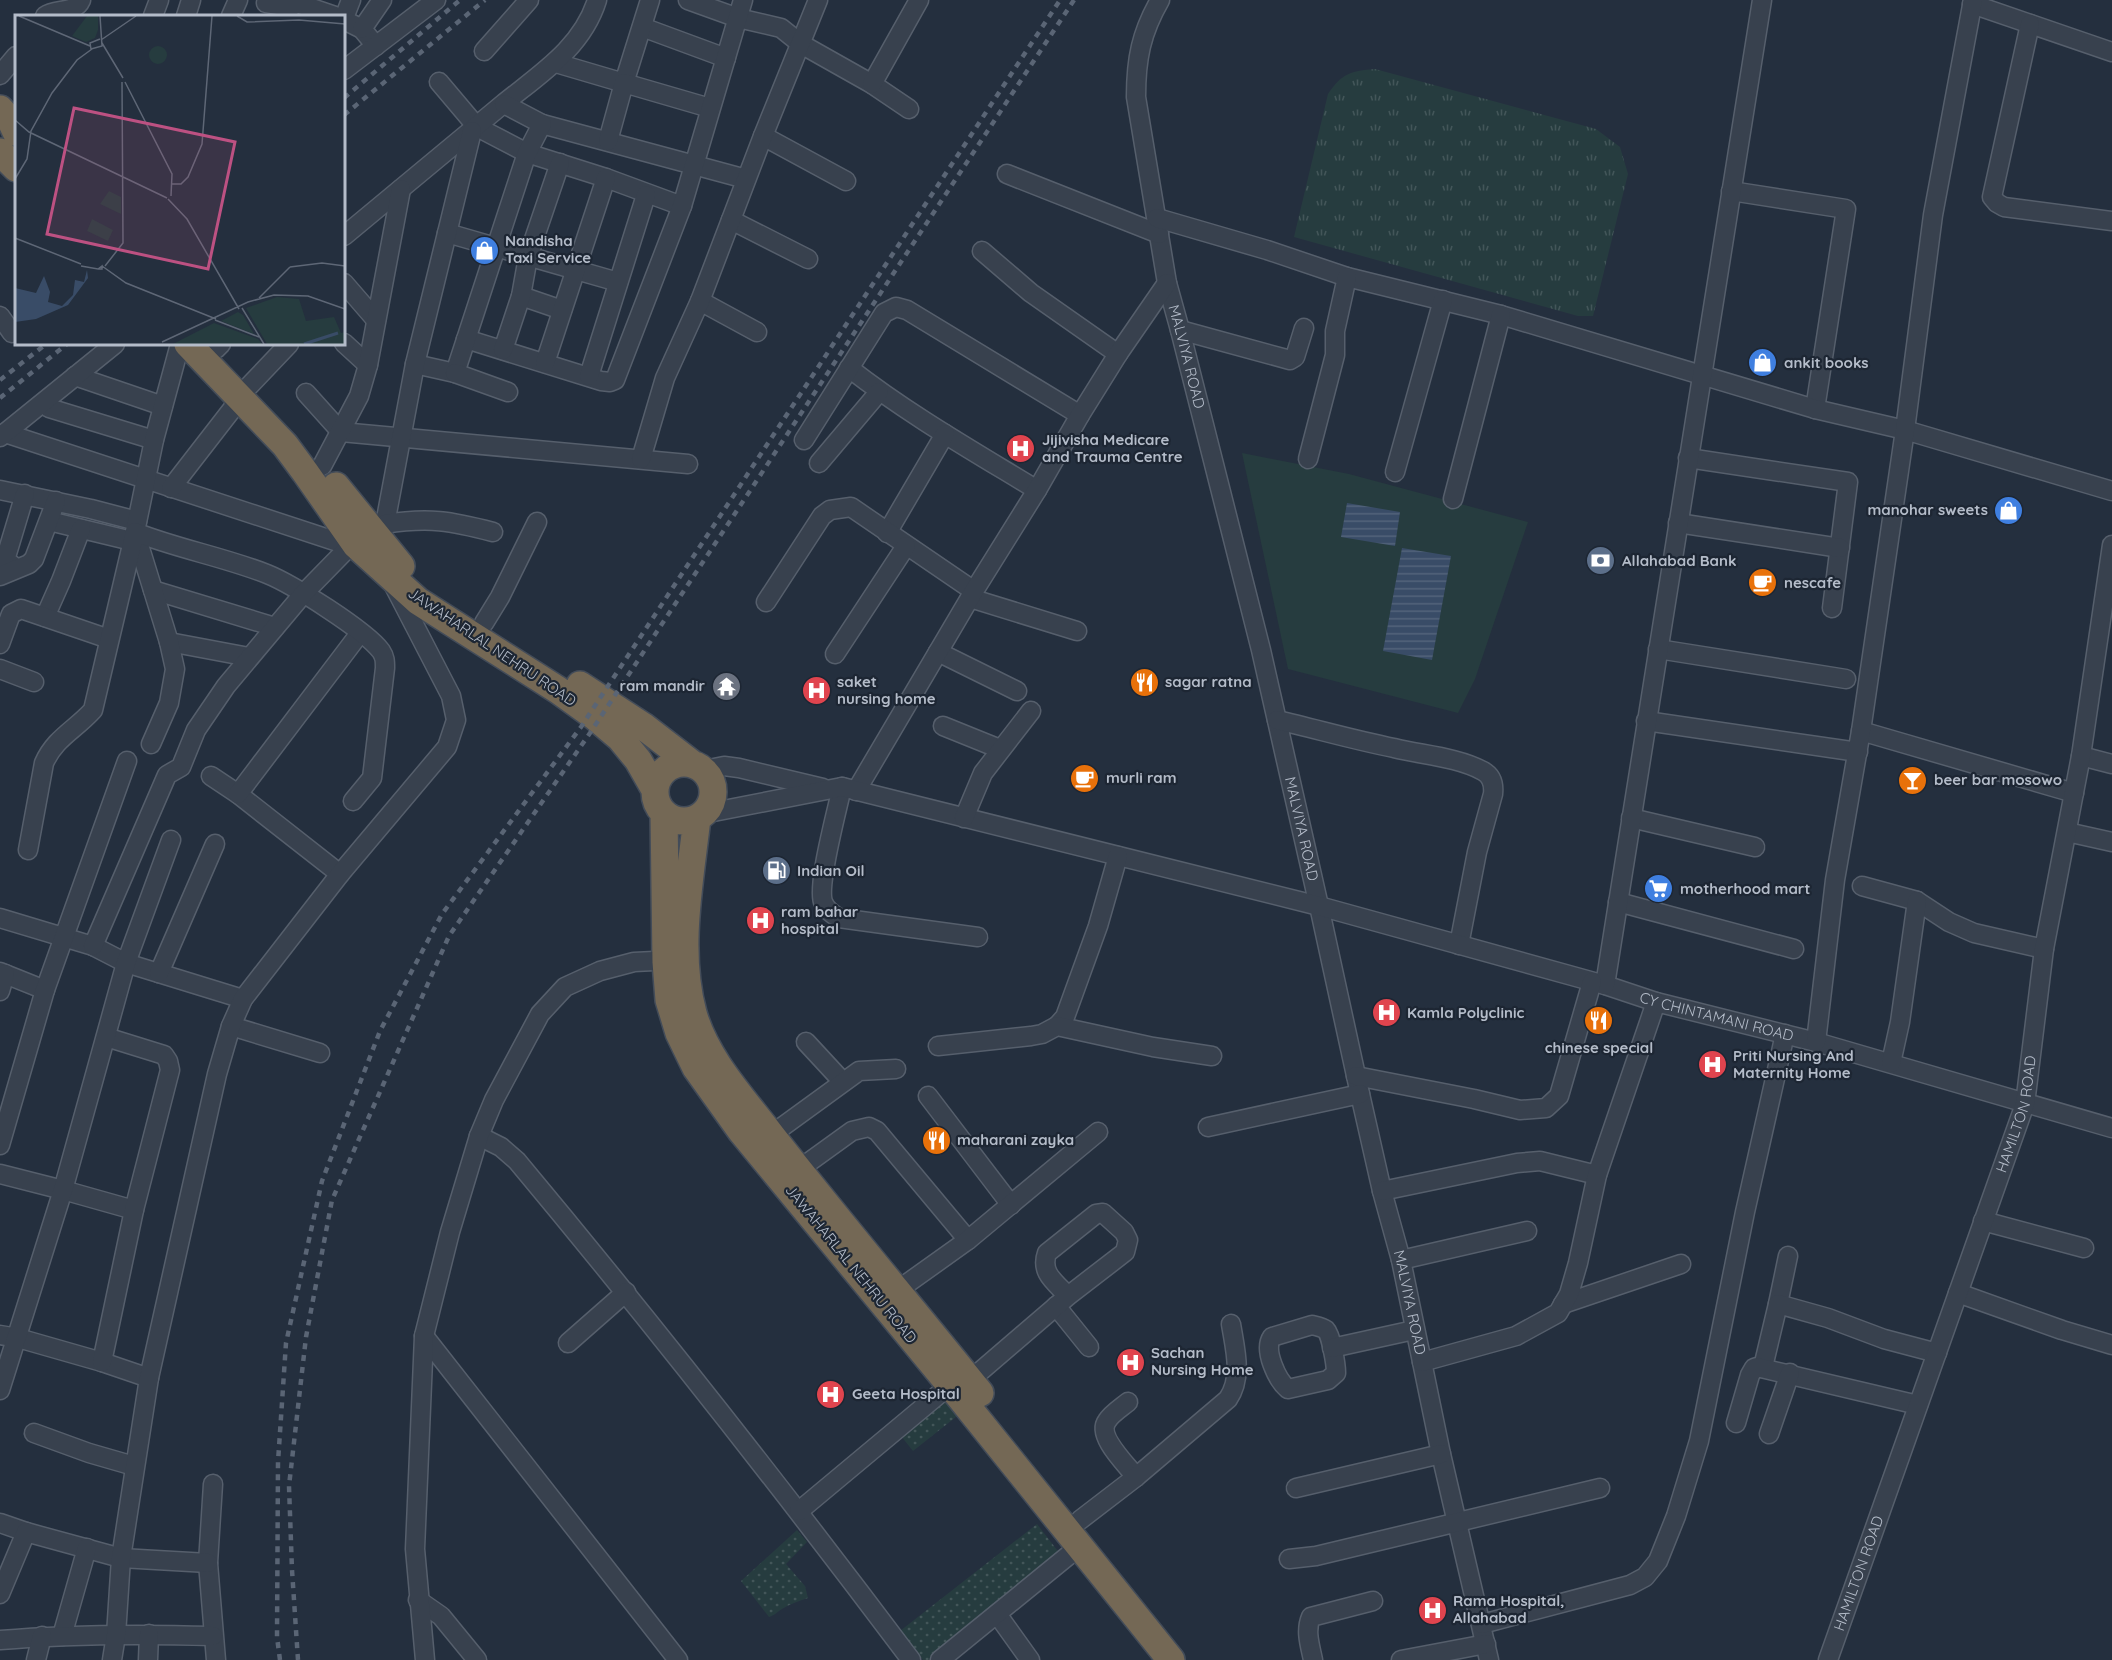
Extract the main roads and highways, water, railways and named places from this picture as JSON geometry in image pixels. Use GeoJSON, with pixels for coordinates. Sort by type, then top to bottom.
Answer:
{"type":"FeatureCollection","features":[{"type":"Feature","properties":{"kind":"highway"},"geometry":{"type":"LineString","coordinates":[[0,152],[15,167]]}},
{"type":"Feature","properties":{"kind":"highway","name":"JAWAHARLAL NEHRU ROAD"},"geometry":{"type":"LineString","coordinates":[[189,345],[294,432],[322,466],[388,575],[418,601],[558,690],[594,716],[620,738],[638,760],[654,788],[656,802],[664,813],[676,960],[687,980],[693,1012],[702,1039],[735,1089],[798,1170],[898,1290],[960,1383]]}},
{"type":"Feature","properties":{"kind":"highway","name":"JAWAHARLAL NEHRU ROAD"},"geometry":{"type":"LineString","coordinates":[[216,345],[245,392],[305,472],[367,538],[412,577],[643,726],[708,775],[713,788],[711,802],[700,816],[688,903],[669,1000],[673,1017],[687,1051],[706,1084],[741,1131],[960,1383],[1080,1533],[1191,1660]]}},
{"type":"Feature","properties":{"kind":"highway"},"geometry":{"type":"LineString","coordinates":[[654,788],[660,775],[670,765],[677,763],[698,766]]}},
{"type":"Feature","properties":{"kind":"highway"},"geometry":{"type":"LineString","coordinates":[[664,813],[676,820],[684,821],[700,816]]}},
{"type":"Feature","properties":{"kind":"highway","name":"JAWAHARLAL NEHRU ROAD"},"geometry":{"type":"LineString","coordinates":[[1080,1533],[1171,1660]]}},
{"type":"Feature","properties":{"kind":"water"},"geometry":{"type":"Polygon","coordinates":[[[1347,503],[1400,512],[1395,546],[1341,537],[1347,503]]]}},
{"type":"Feature","properties":{"kind":"water"},"geometry":{"type":"Polygon","coordinates":[[[1402,548],[1451,556],[1432,660],[1383,651],[1402,548]]]}},
{"type":"Feature","properties":{"kind":"railway"},"geometry":{"type":"LineString","coordinates":[[345,97],[460,0]]}},
{"type":"Feature","properties":{"kind":"railway"},"geometry":{"type":"LineString","coordinates":[[345,114],[485,0]]}},
{"type":"Feature","properties":{"kind":"railway"},"geometry":{"type":"LineString","coordinates":[[280,1660],[277,1637],[278,1462],[286,1343],[322,1181],[380,1031],[442,914],[581,727],[1060,0]]}},
{"type":"Feature","properties":{"kind":"railway"},"geometry":{"type":"LineString","coordinates":[[298,1660],[289,1486],[306,1337],[332,1200],[449,936],[590,733],[1074,0]]}},
{"type":"Feature","properties":{"kind":"railway"},"geometry":{"type":"LineString","coordinates":[[0,380],[45,345]]}},
{"type":"Feature","properties":{"kind":"railway"},"geometry":{"type":"LineString","coordinates":[[0,398],[66,345]]}},
{"type":"Feature","properties":{"kind":"place","name":"Nandisha Taxi Service"},"geometry":{"type":"Point","coordinates":[484,250]}},
{"type":"Feature","properties":{"kind":"place","name":"ankit books"},"geometry":{"type":"Point","coordinates":[1763,363]}},
{"type":"Feature","properties":{"kind":"place","name":"Jijivisha Medicare and Trauma Centre"},"geometry":{"type":"Point","coordinates":[1021,449]}},
{"type":"Feature","properties":{"kind":"place","name":"manohar sweets"},"geometry":{"type":"Point","coordinates":[2009,510]}},
{"type":"Feature","properties":{"kind":"place","name":"Allahabad Bank"},"geometry":{"type":"Point","coordinates":[1601,561]}},
{"type":"Feature","properties":{"kind":"place","name":"nescafe"},"geometry":{"type":"Point","coordinates":[1763,583]}},
{"type":"Feature","properties":{"kind":"place","name":"sagar ratna"},"geometry":{"type":"Point","coordinates":[1144,682]}},
{"type":"Feature","properties":{"kind":"place","name":"ram mandir"},"geometry":{"type":"Point","coordinates":[726,686]}},
{"type":"Feature","properties":{"kind":"place","name":"saket nursing home"},"geometry":{"type":"Point","coordinates":[816,691]}},
{"type":"Feature","properties":{"kind":"place","name":"murli ram"},"geometry":{"type":"Point","coordinates":[1085,778]}},
{"type":"Feature","properties":{"kind":"place","name":"beer bar mosowo"},"geometry":{"type":"Point","coordinates":[1913,780]}},
{"type":"Feature","properties":{"kind":"place","name":"Indian Oil"},"geometry":{"type":"Point","coordinates":[776,871]}},
{"type":"Feature","properties":{"kind":"place","name":"motherhood mart"},"geometry":{"type":"Point","coordinates":[1659,889]}},
{"type":"Feature","properties":{"kind":"place","name":"ram bahar hospital"},"geometry":{"type":"Point","coordinates":[760,921]}},
{"type":"Feature","properties":{"kind":"place","name":"Kamla Polyclinic"},"geometry":{"type":"Point","coordinates":[1386,1013]}},
{"type":"Feature","properties":{"kind":"place","name":"chinese special"},"geometry":{"type":"Point","coordinates":[1599,1021]}},
{"type":"Feature","properties":{"kind":"place","name":"Priti Nursing And Maternity Home"},"geometry":{"type":"Point","coordinates":[1712,1065]}},
{"type":"Feature","properties":{"kind":"place","name":"maharani zayka"},"geometry":{"type":"Point","coordinates":[936,1140]}},
{"type":"Feature","properties":{"kind":"place","name":"Sachan Nursing Home"},"geometry":{"type":"Point","coordinates":[1130,1362]}},
{"type":"Feature","properties":{"kind":"place","name":"Geeta Hospital"},"geometry":{"type":"Point","coordinates":[831,1394]}},
{"type":"Feature","properties":{"kind":"place","name":"Rama Hospital, Allahabad"},"geometry":{"type":"Point","coordinates":[1432,1610]}}]}
